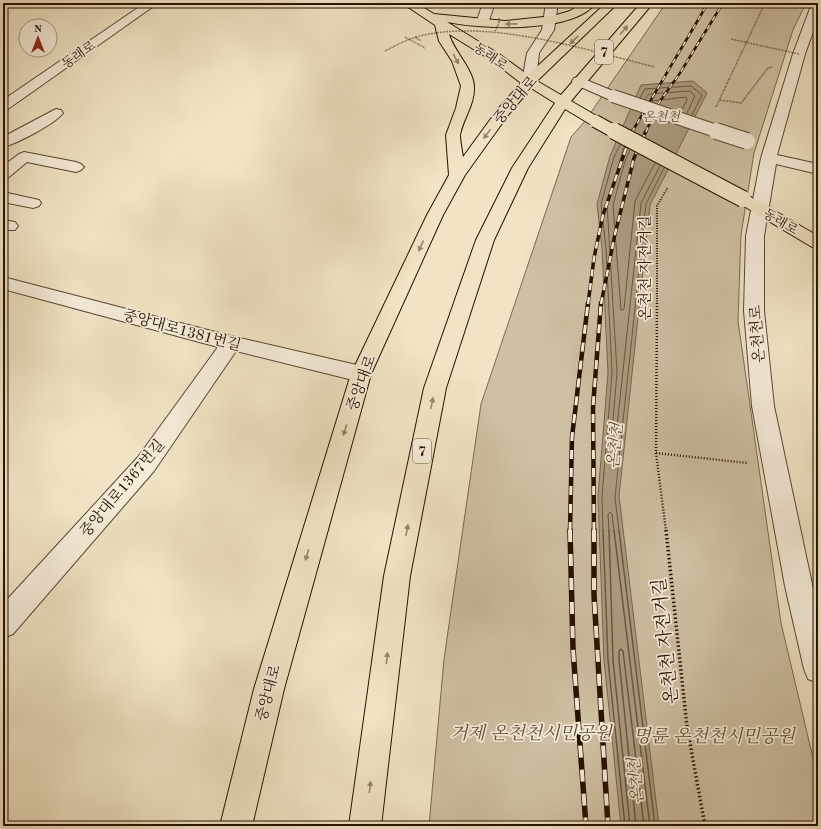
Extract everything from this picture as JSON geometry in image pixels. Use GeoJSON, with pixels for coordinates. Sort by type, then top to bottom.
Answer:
{"type":"FeatureCollection","features":[{"type":"Feature","properties":{"kind":"main road","name":"동래로"},"geometry":{"type":"LineString","coordinates":[[408,3],[428,14],[441,24],[495,57],[529,82],[595,121],[751,204],[818,243]]}},
{"type":"Feature","properties":{"kind":"main road"},"geometry":{"type":"LineString","coordinates":[[428,14],[457,21],[482,23],[530,23],[573,14],[590,3]]}},
{"type":"Feature","properties":{"kind":"main road","name":"중앙대로"},"geometry":{"type":"LineString","coordinates":[[236,826],[268,689],[361,374],[435,215],[457,175],[503,112],[529,82],[612,3]]}},
{"type":"Feature","properties":{"kind":"main road","name":"7"},"geometry":{"type":"LineString","coordinates":[[365,826],[398,576],[435,388],[485,240],[520,168],[563,102],[579,81],[647,3]]}},
{"type":"Feature","properties":{"kind":"main road"},"geometry":{"type":"LineString","coordinates":[[441,24],[445,42],[458,61],[468,86],[463,108],[453,135],[457,175]]}},
{"type":"Feature","properties":{"kind":"street","name":"동래로"},"geometry":{"type":"LineString","coordinates":[[3,106],[152,3]]}},
{"type":"Feature","properties":{"kind":"street","name":"동래로"},"geometry":{"type":"LineString","coordinates":[[482,23],[489,3]]}},
{"type":"Feature","properties":{"kind":"street"},"geometry":{"type":"LineString","coordinates":[[529,82],[533,53],[548,30],[552,3]]}},
{"type":"Feature","properties":{"kind":"street","name":"온천천로"},"geometry":{"type":"LineString","coordinates":[[817,9],[798,59],[771,154],[751,204],[755,236],[754,311],[763,406],[798,586],[818,668]]}},
{"type":"Feature","properties":{"kind":"street"},"geometry":{"type":"LineString","coordinates":[[579,81],[614,96],[746,141],[771,154],[818,169]]}},
{"type":"Feature","properties":{"kind":"street"},"geometry":{"type":"LineString","coordinates":[[3,143],[46,120],[56,112]]}},
{"type":"Feature","properties":{"kind":"street"},"geometry":{"type":"LineString","coordinates":[[3,174],[24,157],[76,167]]}},
{"type":"Feature","properties":{"kind":"street"},"geometry":{"type":"LineString","coordinates":[[3,197],[33,203]]}},
{"type":"Feature","properties":{"kind":"street","name":"중앙대로1381번길"},"geometry":{"type":"LineString","coordinates":[[3,283],[231,343],[361,374]]}},
{"type":"Feature","properties":{"kind":"street","name":"중앙대로1367번길"},"geometry":{"type":"LineString","coordinates":[[3,624],[146,464],[231,343]]}},
{"type":"Feature","properties":{"kind":"path"},"geometry":{"type":"LineString","coordinates":[[712,113],[720,100],[742,48],[765,3]]}},
{"type":"Feature","properties":{"kind":"path"},"geometry":{"type":"LineString","coordinates":[[495,31],[499,23],[499,16]]}},
{"type":"Feature","properties":{"kind":"path"},"geometry":{"type":"LineString","coordinates":[[385,51],[415,37],[455,30],[495,31],[655,67]]}},
{"type":"Feature","properties":{"kind":"path"},"geometry":{"type":"LineString","coordinates":[[406,37],[423,49],[429,47],[415,37]]}},
{"type":"Feature","properties":{"kind":"path"},"geometry":{"type":"LineString","coordinates":[[731,39],[798,59]]}},
{"type":"Feature","properties":{"kind":"path"},"geometry":{"type":"LineString","coordinates":[[720,100],[741,103],[768,68],[798,59]]}},
{"type":"Feature","properties":{"kind":"path","name":"온천천 자전거길"},"geometry":{"type":"LineString","coordinates":[[669,186],[657,206],[656,453],[662,489],[687,727],[704,826]]}},
{"type":"Feature","properties":{"kind":"path"},"geometry":{"type":"LineString","coordinates":[[656,453],[775,466]]}},
{"type":"Feature","properties":{"kind":"green space"},"geometry":{"type":"Polygon","coordinates":[[[666,3],[806,3],[793,30],[754,153],[741,235],[738,321],[781,623],[818,779],[818,826],[429,826],[444,659],[481,404],[571,137],[585,121],[666,3]]]}},
{"type":"Feature","properties":{"kind":"water","name":"온천천"},"geometry":{"type":"Polygon","coordinates":[[[693,81],[707,93],[650,205],[619,496],[659,826],[621,826],[604,660],[598,496],[608,373],[602,249],[597,204],[610,156],[641,85],[693,81]]]}},
{"type":"Feature","properties":{"kind":"railway"},"geometry":{"type":"LineString","coordinates":[[632,132],[708,3]]}},
{"type":"Feature","properties":{"kind":"railway"},"geometry":{"type":"LineString","coordinates":[[646,132],[658,104],[680,73],[723,3]]}},
{"type":"Feature","properties":{"kind":"railway"},"geometry":{"type":"LineString","coordinates":[[588,304],[594,258],[603,215],[632,131]]}},
{"type":"Feature","properties":{"kind":"railway"},"geometry":{"type":"LineString","coordinates":[[601,304],[615,234],[634,158],[646,131]]}},
{"type":"Feature","properties":{"kind":"railway"},"geometry":{"type":"LineString","coordinates":[[570,530],[572,437],[588,303]]}},
{"type":"Feature","properties":{"kind":"railway"},"geometry":{"type":"LineString","coordinates":[[594,531],[593,407],[601,303]]}},
{"type":"Feature","properties":{"kind":"railway"},"geometry":{"type":"LineString","coordinates":[[570,530],[573,649],[586,826]]}},
{"type":"Feature","properties":{"kind":"railway"},"geometry":{"type":"LineString","coordinates":[[594,531],[594,595],[608,826]]}},
{"type":"Feature","properties":{"kind":"park label","name":"거제 온천천시민공원"},"geometry":{"type":"Point","coordinates":[531,733]}},
{"type":"Feature","properties":{"kind":"park label","name":"명륜 온천천시민공원"},"geometry":{"type":"Point","coordinates":[714,736]}}]}
